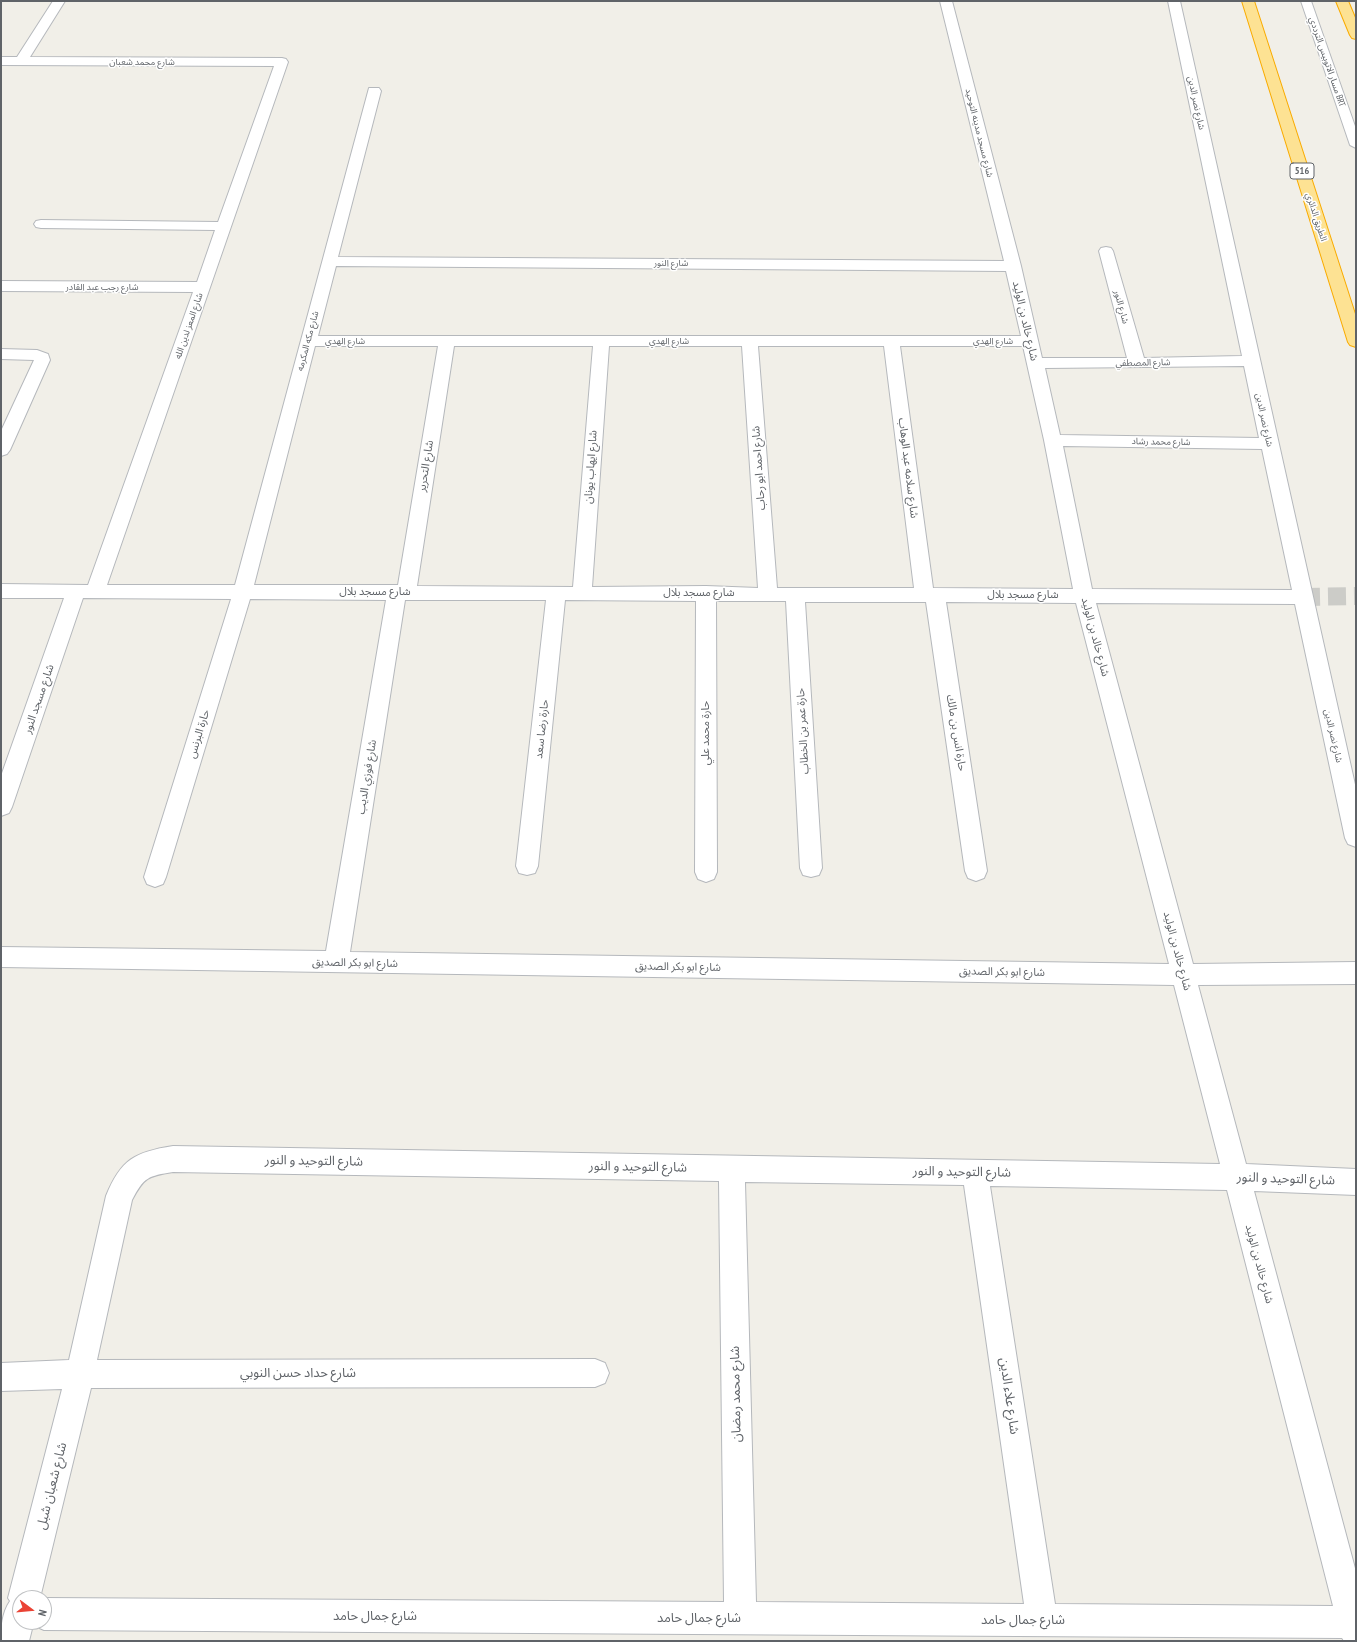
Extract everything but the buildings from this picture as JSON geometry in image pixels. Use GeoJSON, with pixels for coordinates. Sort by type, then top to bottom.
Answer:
{"type":"FeatureCollection","features":[{"type":"Feature","properties":{"kind":"highway","name":"الطريق الدائري"},"geometry":{"type":"LineString","coordinates":[[1248,1],[1356,342]]}},
{"type":"Feature","properties":{"kind":"highway"},"geometry":{"type":"LineString","coordinates":[[1342,1],[1356,35]]}},
{"type":"Feature","properties":{"kind":"street"},"geometry":{"type":"LineString","coordinates":[[21,61],[59,1]]}},
{"type":"Feature","properties":{"kind":"street","name":"شارع مسجد مدينه التوحيد"},"geometry":{"type":"LineString","coordinates":[[946,1],[1013,266]]}},
{"type":"Feature","properties":{"kind":"street","name":"شارع نصر الدين"},"geometry":{"type":"LineString","coordinates":[[1174,1],[1302,596],[1356,838]]}},
{"type":"Feature","properties":{"kind":"street","name":"شارع محمد شعبان"},"geometry":{"type":"LineString","coordinates":[[1,61],[282,62]]}},
{"type":"Feature","properties":{"kind":"street","name":"شارع المعز لدين الله"},"geometry":{"type":"LineString","coordinates":[[96,590],[282,62]]}},
{"type":"Feature","properties":{"kind":"street","name":"شارع مكه المكرمه"},"geometry":{"type":"LineString","coordinates":[[242,591],[374,91]]}},
{"type":"Feature","properties":{"kind":"street"},"geometry":{"type":"LineString","coordinates":[[41,224],[225,226]]}},
{"type":"Feature","properties":{"kind":"street","name":"شارع النور"},"geometry":{"type":"LineString","coordinates":[[1106,251],[1136,363]]}},
{"type":"Feature","properties":{"kind":"street","name":"شارع النور"},"geometry":{"type":"LineString","coordinates":[[329,261],[1013,266]]}},
{"type":"Feature","properties":{"kind":"street","name":"شارع خالد بن الوليد"},"geometry":{"type":"LineString","coordinates":[[1013,266],[1053,440],[1084,595],[1355,1627]]}},
{"type":"Feature","properties":{"kind":"street","name":"شارع رجب عبد القادر"},"geometry":{"type":"LineString","coordinates":[[1,286],[203,287]]}},
{"type":"Feature","properties":{"kind":"street","name":"شارع الهدي"},"geometry":{"type":"LineString","coordinates":[[308,341],[891,341],[1032,352]]}},
{"type":"Feature","properties":{"kind":"street","name":"شارع التحرير"},"geometry":{"type":"LineString","coordinates":[[401,592],[446,341]]}},
{"type":"Feature","properties":{"kind":"street","name":"شارع ايهاب يونان"},"geometry":{"type":"LineString","coordinates":[[582,593],[601,341]]}},
{"type":"Feature","properties":{"kind":"street","name":"شارع سلامه عبد الوهاب"},"geometry":{"type":"LineString","coordinates":[[891,341],[929,595]]}},
{"type":"Feature","properties":{"kind":"street","name":"شارع احمد ابو رحاب"},"geometry":{"type":"LineString","coordinates":[[750,342],[768,594]]}},
{"type":"Feature","properties":{"kind":"street","name":"شارع المصطفي"},"geometry":{"type":"LineString","coordinates":[[1032,352],[1136,363],[1251,361]]}},
{"type":"Feature","properties":{"kind":"street"},"geometry":{"type":"LineString","coordinates":[[1,354],[37,355],[42,357],[40,365],[1,450]]}},
{"type":"Feature","properties":{"kind":"street","name":"شارع محمد رشاد"},"geometry":{"type":"LineString","coordinates":[[1053,440],[1269,444]]}},
{"type":"Feature","properties":{"kind":"street","name":"شارع مسجد بلال"},"geometry":{"type":"LineString","coordinates":[[1,591],[96,590],[1302,596]]}},
{"type":"Feature","properties":{"kind":"street","name":"شارع مسجد النور"},"geometry":{"type":"LineString","coordinates":[[1,807],[76,591]]}},
{"type":"Feature","properties":{"kind":"street","name":"حارة البرنس"},"geometry":{"type":"LineString","coordinates":[[155,877],[242,591]]}},
{"type":"Feature","properties":{"kind":"street","name":"شارع فوزي الديب"},"geometry":{"type":"LineString","coordinates":[[336,963],[401,592]]}},
{"type":"Feature","properties":{"kind":"street","name":"حارة رضا سعد"},"geometry":{"type":"LineString","coordinates":[[528,866],[556,593]]}},
{"type":"Feature","properties":{"kind":"street","name":"حارة محمد علي"},"geometry":{"type":"LineString","coordinates":[[706,593],[706,872]]}},
{"type":"Feature","properties":{"kind":"street","name":"حارة عمر بن الخطاب"},"geometry":{"type":"LineString","coordinates":[[795,594],[811,868]]}},
{"type":"Feature","properties":{"kind":"street","name":"حارة انس بن مالك"},"geometry":{"type":"LineString","coordinates":[[929,595],[976,871]]}},
{"type":"Feature","properties":{"kind":"street","name":"شارع ابو بكر الصديق"},"geometry":{"type":"LineString","coordinates":[[1,957],[1184,974],[1356,973]]}},
{"type":"Feature","properties":{"kind":"street","name":"شارع التوحيد و النور"},"geometry":{"type":"LineString","coordinates":[[80,1374],[120,1196],[132,1174],[147,1163],[173,1159],[1236,1177],[1356,1182]]}},
{"type":"Feature","properties":{"kind":"street","name":"شارع محمد رمضان"},"geometry":{"type":"LineString","coordinates":[[732,1168],[740,1619]]}},
{"type":"Feature","properties":{"kind":"street","name":"شارع علاء الدين"},"geometry":{"type":"LineString","coordinates":[[975,1172],[1042,1620]]}},
{"type":"Feature","properties":{"kind":"street","name":"شارع حداد حسن النوبي"},"geometry":{"type":"LineString","coordinates":[[1,1377],[80,1374],[595,1373]]}},
{"type":"Feature","properties":{"kind":"street","name":"شارع شعبان شبل"},"geometry":{"type":"LineString","coordinates":[[26,1590],[80,1374]]}},
{"type":"Feature","properties":{"kind":"street","name":"شارع جمال حامد"},"geometry":{"type":"LineString","coordinates":[[52,1614],[1042,1620],[1355,1627]]}},
{"type":"Feature","properties":{"kind":"street"},"geometry":{"type":"LineString","coordinates":[[13,1641],[16,1630]]}},
{"type":"Feature","properties":{"kind":"lane","name":"مسار الاتوبيس الترددي BRT"},"geometry":{"type":"LineString","coordinates":[[1306,1],[1356,145]]}},
{"type":"Feature","properties":{"kind":"tunnel"},"geometry":{"type":"LineString","coordinates":[[1302,597],[1356,596]]}}]}
